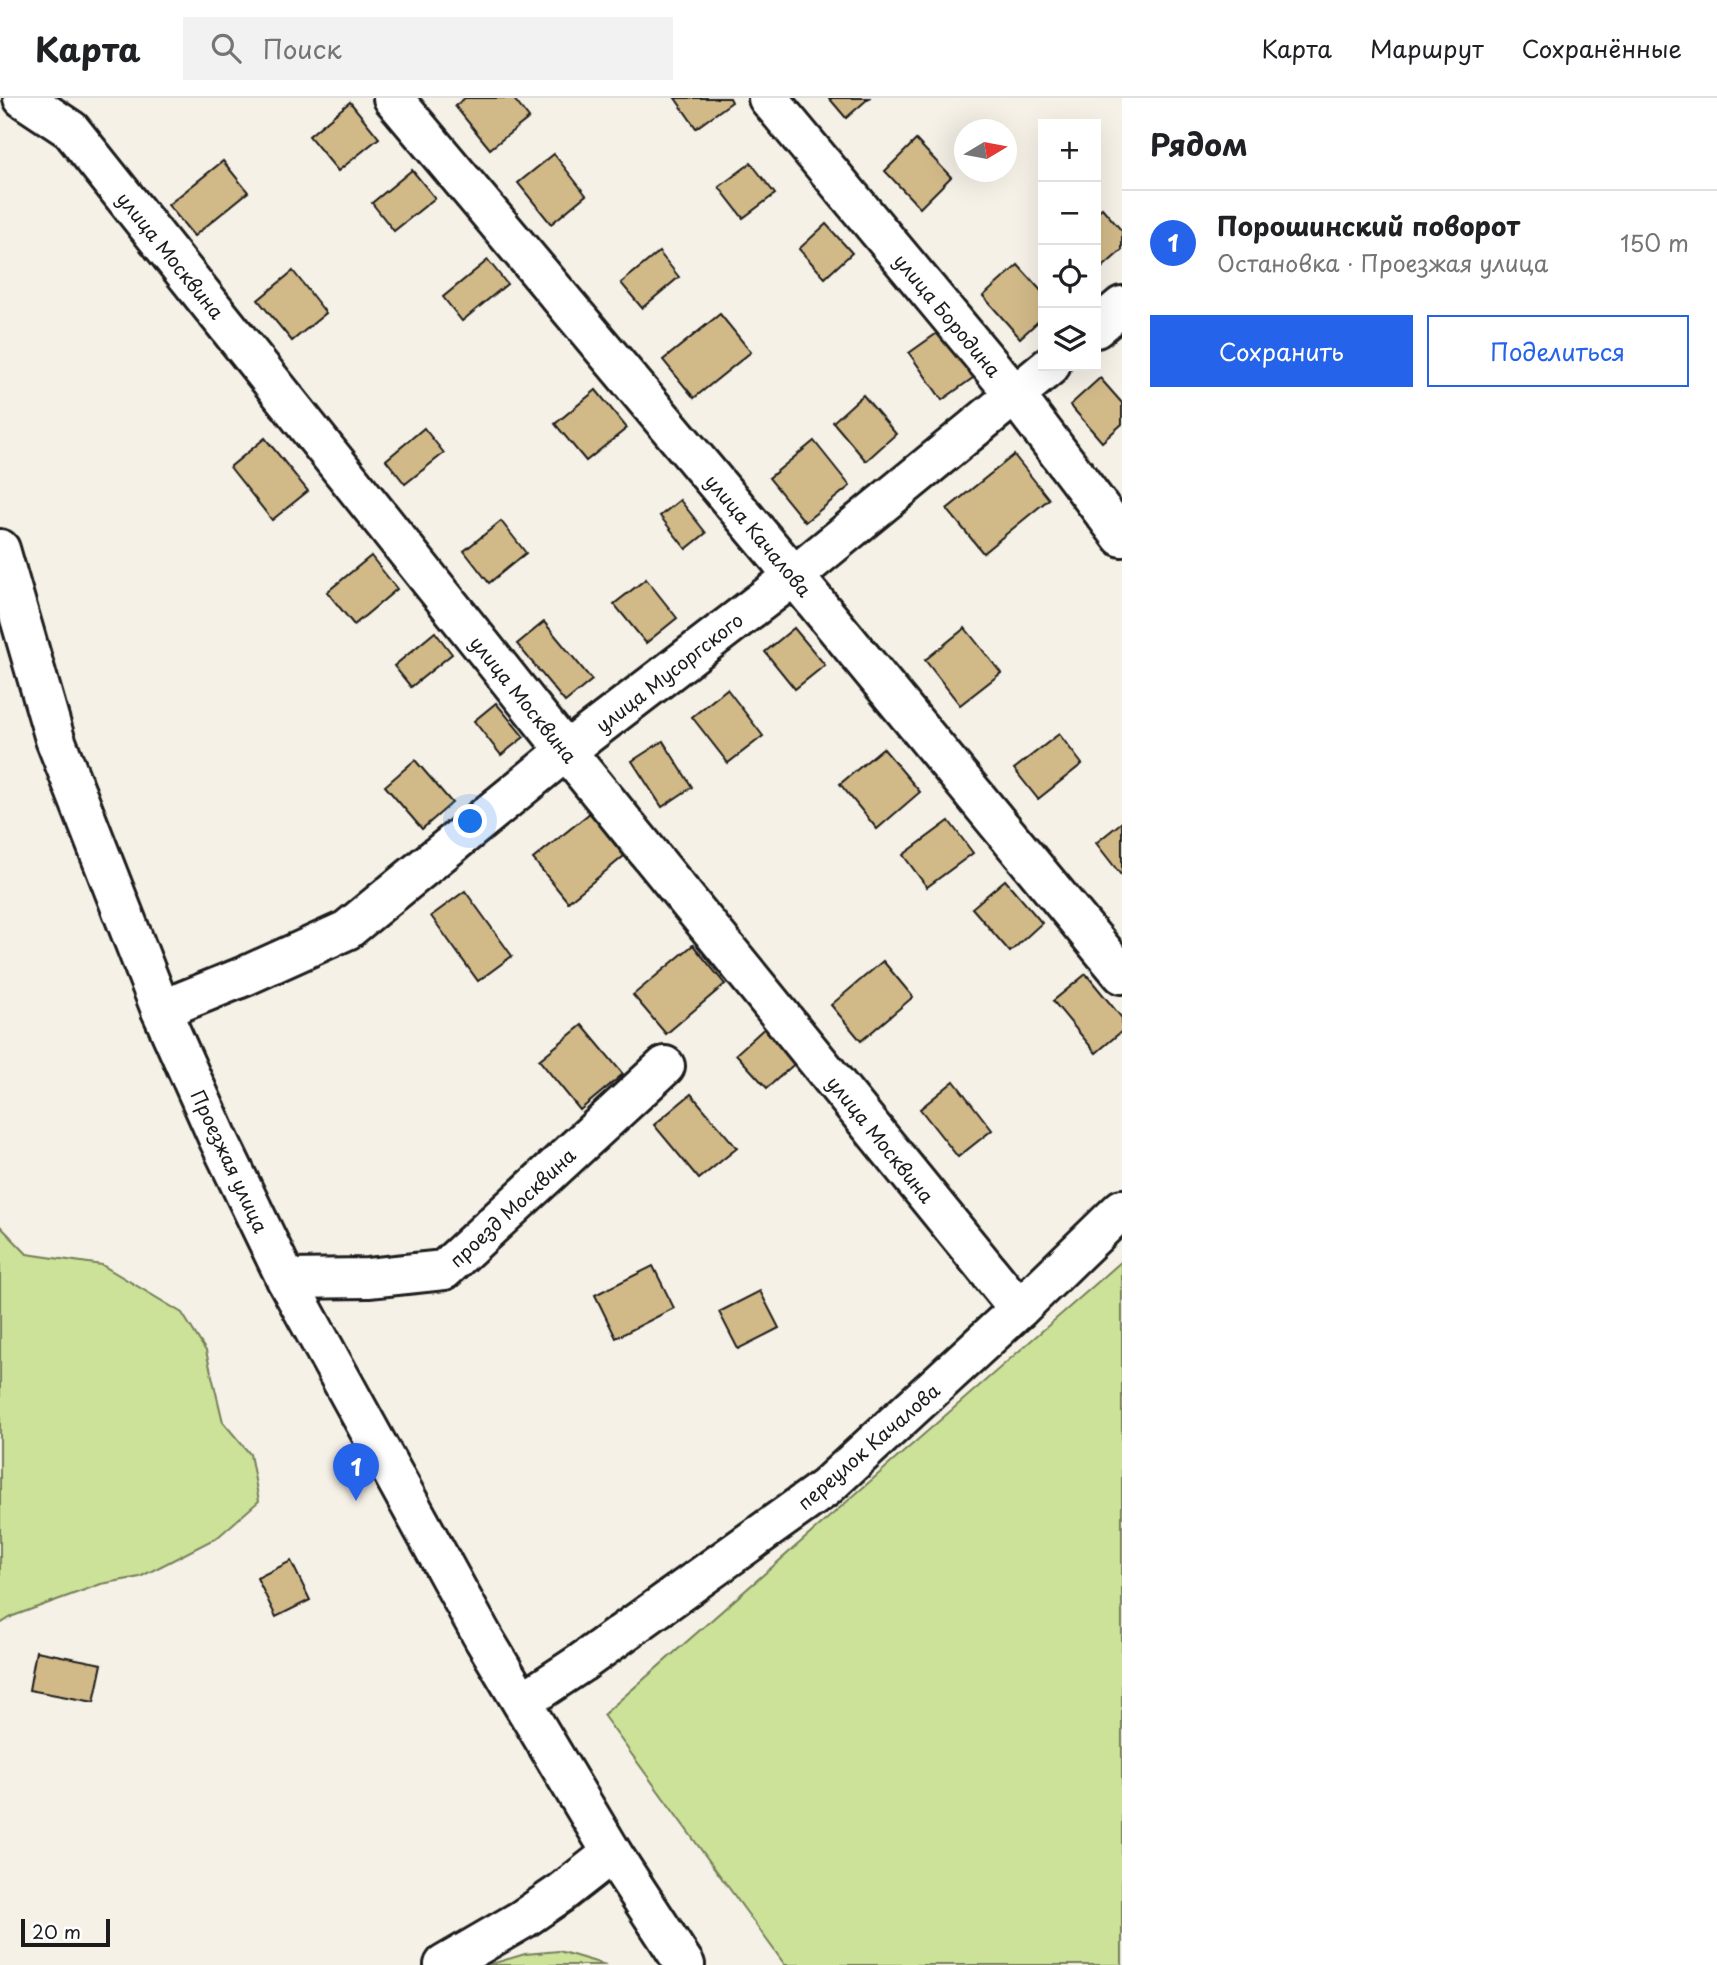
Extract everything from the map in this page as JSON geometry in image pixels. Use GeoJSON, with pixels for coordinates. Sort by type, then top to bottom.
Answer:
{"type":"FeatureCollection","features":[{"type":"Feature","properties":{"kind":"street","name":"улица Москвина"},"geometry":{"type":"LineString","coordinates":[[23,98],[71,130],[566,751],[1019,1309]]}},
{"type":"Feature","properties":{"kind":"street","name":"улица Качалова"},"geometry":{"type":"LineString","coordinates":[[393,98],[794,576],[1122,974]]}},
{"type":"Feature","properties":{"kind":"street","name":"улица Бородина"},"geometry":{"type":"LineString","coordinates":[[768,98],[1015,395],[1122,537]]}},
{"type":"Feature","properties":{"kind":"street"},"geometry":{"type":"LineString","coordinates":[[1101,324],[1122,306]]}},
{"type":"Feature","properties":{"kind":"street","name":"улица Мусоргского"},"geometry":{"type":"LineString","coordinates":[[161,1010],[245,976],[346,930],[566,751],[794,576],[1044,371]]}},
{"type":"Feature","properties":{"kind":"street","name":"Проезжая улица"},"geometry":{"type":"LineString","coordinates":[[0,549],[55,739],[161,1010],[218,1138],[286,1279],[484,1639],[612,1853],[685,1965]]}},
{"type":"Feature","properties":{"kind":"street","name":"проезд Москвина"},"geometry":{"type":"LineString","coordinates":[[286,1279],[368,1278],[444,1270],[665,1066]]}},
{"type":"Feature","properties":{"kind":"street","name":"переулок Качалова"},"geometry":{"type":"LineString","coordinates":[[522,1702],[581,1663],[825,1488],[1019,1309],[1122,1209]]}},
{"type":"Feature","properties":{"kind":"street"},"geometry":{"type":"LineString","coordinates":[[444,1965],[523,1919],[612,1853]]}},
{"type":"Feature","properties":{"kind":"green space"},"geometry":{"type":"Polygon","coordinates":[[[0,1226],[27,1254],[102,1265],[182,1313],[206,1351],[223,1422],[250,1454],[259,1501],[218,1537],[140,1577],[101,1584],[13,1616],[0,1624],[0,1226]]]}},
{"type":"Feature","properties":{"kind":"green space"},"geometry":{"type":"Polygon","coordinates":[[[1122,1261],[1122,1965],[785,1965],[603,1715],[1122,1261]]]}},
{"type":"Feature","properties":{"kind":"green space"},"geometry":{"type":"Polygon","coordinates":[[[559,1951],[606,1965],[488,1965],[525,1954],[559,1951]]]}},
{"type":"Feature","properties":{"kind":"building"},"geometry":{"type":"Polygon","coordinates":[[[465,98],[513,98],[529,118],[490,149],[455,106],[465,98]]]}},
{"type":"Feature","properties":{"kind":"building"},"geometry":{"type":"Polygon","coordinates":[[[675,98],[730,98],[732,102],[696,128],[675,98]]]}},
{"type":"Feature","properties":{"kind":"building"},"geometry":{"type":"Polygon","coordinates":[[[829,98],[869,98],[846,118],[829,98]]]}},
{"type":"Feature","properties":{"kind":"building"},"geometry":{"type":"Polygon","coordinates":[[[350,102],[379,138],[338,171],[309,136],[350,102]]]}},
{"type":"Feature","properties":{"kind":"building"},"geometry":{"type":"Polygon","coordinates":[[[916,140],[951,177],[920,208],[885,171],[916,140]]]}},
{"type":"Feature","properties":{"kind":"building"},"geometry":{"type":"Polygon","coordinates":[[[554,154],[586,195],[551,224],[518,183],[554,154]]]}},
{"type":"Feature","properties":{"kind":"building"},"geometry":{"type":"Polygon","coordinates":[[[223,161],[248,192],[194,236],[168,205],[223,161]]]}},
{"type":"Feature","properties":{"kind":"building"},"geometry":{"type":"Polygon","coordinates":[[[751,163],[775,194],[743,218],[719,187],[751,163]]]}},
{"type":"Feature","properties":{"kind":"building"},"geometry":{"type":"Polygon","coordinates":[[[412,170],[435,198],[394,231],[372,203],[412,170]]]}},
{"type":"Feature","properties":{"kind":"building"},"geometry":{"type":"Polygon","coordinates":[[[1101,209],[1122,231],[1122,250],[1101,269],[1101,245],[1101,209]]]}},
{"type":"Feature","properties":{"kind":"building"},"geometry":{"type":"Polygon","coordinates":[[[826,224],[852,253],[825,278],[799,249],[826,224]]]}},
{"type":"Feature","properties":{"kind":"building"},"geometry":{"type":"Polygon","coordinates":[[[659,252],[679,277],[642,308],[621,283],[659,252]]]}},
{"type":"Feature","properties":{"kind":"building"},"geometry":{"type":"Polygon","coordinates":[[[488,260],[507,284],[462,321],[443,297],[488,260]]]}},
{"type":"Feature","properties":{"kind":"building"},"geometry":{"type":"Polygon","coordinates":[[[1018,265],[1038,287],[1038,322],[1020,338],[983,296],[1018,265]]]}},
{"type":"Feature","properties":{"kind":"building"},"geometry":{"type":"Polygon","coordinates":[[[293,271],[326,313],[292,341],[258,300],[293,271]]]}},
{"type":"Feature","properties":{"kind":"building"},"geometry":{"type":"Polygon","coordinates":[[[720,314],[751,352],[694,398],[663,360],[720,314]]]}},
{"type":"Feature","properties":{"kind":"building"},"geometry":{"type":"Polygon","coordinates":[[[943,329],[977,375],[942,400],[909,353],[943,329]]]}},
{"type":"Feature","properties":{"kind":"building"},"geometry":{"type":"Polygon","coordinates":[[[1100,378],[1122,403],[1122,424],[1102,442],[1070,405],[1100,378]]]}},
{"type":"Feature","properties":{"kind":"building"},"geometry":{"type":"Polygon","coordinates":[[[596,390],[627,428],[586,461],[555,424],[596,390]]]}},
{"type":"Feature","properties":{"kind":"building"},"geometry":{"type":"Polygon","coordinates":[[[863,395],[896,434],[866,461],[833,422],[863,395]]]}},
{"type":"Feature","properties":{"kind":"building"},"geometry":{"type":"Polygon","coordinates":[[[424,428],[444,453],[405,484],[386,460],[424,428]]]}},
{"type":"Feature","properties":{"kind":"building"},"geometry":{"type":"Polygon","coordinates":[[[265,438],[308,491],[272,520],[230,467],[265,438]]]}},
{"type":"Feature","properties":{"kind":"building"},"geometry":{"type":"Polygon","coordinates":[[[814,441],[850,486],[805,522],[769,478],[814,441]]]}},
{"type":"Feature","properties":{"kind":"building"},"geometry":{"type":"Polygon","coordinates":[[[1014,455],[1049,499],[983,553],[947,509],[1014,455]]]}},
{"type":"Feature","properties":{"kind":"building"},"geometry":{"type":"Polygon","coordinates":[[[680,500],[706,533],[686,549],[660,516],[680,500]]]}},
{"type":"Feature","properties":{"kind":"building"},"geometry":{"type":"Polygon","coordinates":[[[501,521],[526,553],[489,583],[464,551],[501,521]]]}},
{"type":"Feature","properties":{"kind":"building"},"geometry":{"type":"Polygon","coordinates":[[[371,556],[397,589],[354,625],[327,592],[371,556]]]}},
{"type":"Feature","properties":{"kind":"building"},"geometry":{"type":"Polygon","coordinates":[[[646,579],[677,618],[646,643],[614,604],[646,579]]]}},
{"type":"Feature","properties":{"kind":"building"},"geometry":{"type":"Polygon","coordinates":[[[544,622],[592,680],[565,702],[517,644],[544,622]]]}},
{"type":"Feature","properties":{"kind":"building"},"geometry":{"type":"Polygon","coordinates":[[[794,628],[825,665],[795,689],[765,652],[794,628]]]}},
{"type":"Feature","properties":{"kind":"building"},"geometry":{"type":"Polygon","coordinates":[[[965,628],[1001,673],[960,705],[925,660],[965,628]]]}},
{"type":"Feature","properties":{"kind":"building"},"geometry":{"type":"Polygon","coordinates":[[[435,632],[452,654],[411,687],[394,666],[435,632]]]}},
{"type":"Feature","properties":{"kind":"building"},"geometry":{"type":"Polygon","coordinates":[[[727,689],[763,736],[728,763],[692,717],[727,689]]]}},
{"type":"Feature","properties":{"kind":"building"},"geometry":{"type":"Polygon","coordinates":[[[496,703],[524,737],[501,755],[474,721],[496,703]]]}},
{"type":"Feature","properties":{"kind":"building"},"geometry":{"type":"Polygon","coordinates":[[[1059,734],[1082,764],[1038,799],[1014,769],[1059,734]]]}},
{"type":"Feature","properties":{"kind":"building"},"geometry":{"type":"Polygon","coordinates":[[[663,741],[692,787],[662,807],[632,761],[663,741]]]}},
{"type":"Feature","properties":{"kind":"building"},"geometry":{"type":"Polygon","coordinates":[[[883,748],[920,792],[877,829],[840,784],[883,748]]]}},
{"type":"Feature","properties":{"kind":"building"},"geometry":{"type":"Polygon","coordinates":[[[415,760],[452,803],[422,829],[385,786],[415,760]]]}},
{"type":"Feature","properties":{"kind":"building"},"geometry":{"type":"Polygon","coordinates":[[[590,813],[624,856],[568,902],[533,859],[590,813]]]}},
{"type":"Feature","properties":{"kind":"building"},"geometry":{"type":"Polygon","coordinates":[[[949,821],[973,853],[927,887],[903,855],[949,821]]]}},
{"type":"Feature","properties":{"kind":"building"},"geometry":{"type":"Polygon","coordinates":[[[1122,822],[1122,874],[1121,875],[1096,843],[1122,822]]]}},
{"type":"Feature","properties":{"kind":"building"},"geometry":{"type":"Polygon","coordinates":[[[1005,880],[1042,923],[1010,952],[972,908],[1005,880]]]}},
{"type":"Feature","properties":{"kind":"building"},"geometry":{"type":"Polygon","coordinates":[[[465,891],[512,956],[478,981],[431,916],[465,891]]]}},
{"type":"Feature","properties":{"kind":"building"},"geometry":{"type":"Polygon","coordinates":[[[693,945],[725,984],[666,1034],[633,995],[693,945]]]}},
{"type":"Feature","properties":{"kind":"building"},"geometry":{"type":"Polygon","coordinates":[[[883,961],[913,997],[861,1041],[831,1005],[883,961]]]}},
{"type":"Feature","properties":{"kind":"building"},"geometry":{"type":"Polygon","coordinates":[[[1086,974],[1122,1018],[1122,1031],[1096,1053],[1053,1001],[1086,974]]]}},
{"type":"Feature","properties":{"kind":"building"},"geometry":{"type":"Polygon","coordinates":[[[582,1025],[623,1074],[580,1110],[539,1060],[582,1025]]]}},
{"type":"Feature","properties":{"kind":"building"},"geometry":{"type":"Polygon","coordinates":[[[768,1025],[799,1060],[767,1088],[736,1054],[768,1025]]]}},
{"type":"Feature","properties":{"kind":"building"},"geometry":{"type":"Polygon","coordinates":[[[954,1081],[992,1130],[958,1157],[920,1109],[954,1081]]]}},
{"type":"Feature","properties":{"kind":"building"},"geometry":{"type":"Polygon","coordinates":[[[691,1094],[737,1148],[699,1179],[654,1125],[691,1094]]]}},
{"type":"Feature","properties":{"kind":"building"},"geometry":{"type":"Polygon","coordinates":[[[653,1266],[674,1308],[616,1338],[595,1295],[653,1266]]]}},
{"type":"Feature","properties":{"kind":"building"},"geometry":{"type":"Polygon","coordinates":[[[760,1291],[779,1328],[738,1349],[719,1312],[760,1291]]]}},
{"type":"Feature","properties":{"kind":"building"},"geometry":{"type":"Polygon","coordinates":[[[291,1561],[310,1600],[276,1617],[257,1578],[291,1561]]]}},
{"type":"Feature","properties":{"kind":"building"},"geometry":{"type":"Polygon","coordinates":[[[36,1651],[102,1664],[94,1702],[29,1690],[36,1651]]]}},
{"type":"Feature","properties":{"kind":"place","name":"Порошинский поворот"},"geometry":{"type":"Point","coordinates":[356,1501]}}]}
